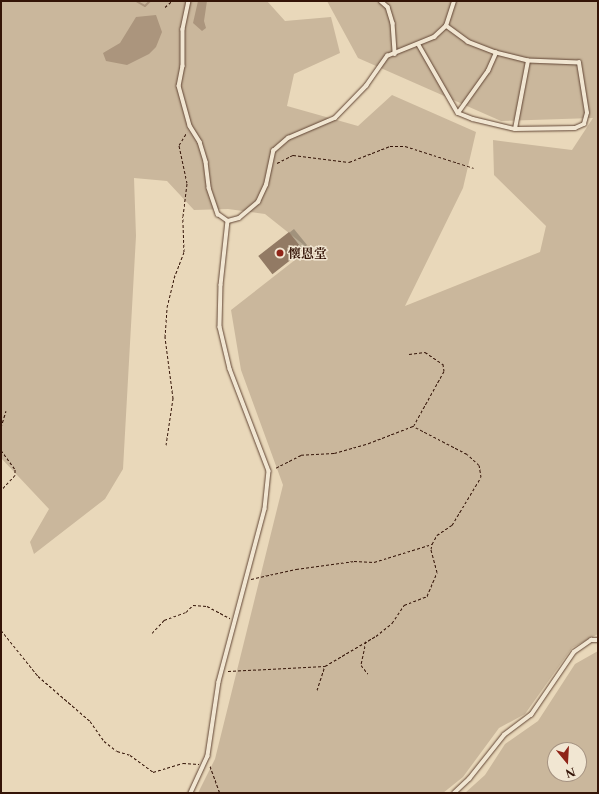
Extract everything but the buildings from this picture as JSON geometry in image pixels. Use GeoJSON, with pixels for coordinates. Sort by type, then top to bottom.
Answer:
{"type":"FeatureCollection","features":[{"type":"Feature","properties":{"kind":"lane"},"geometry":{"type":"LineString","coordinates":[[189,1],[183,29],[183,66],[179,86],[190,126],[200,142],[206,162],[209,188],[218,214],[228,221]]}},
{"type":"Feature","properties":{"kind":"lane"},"geometry":{"type":"LineString","coordinates":[[381,1],[388,7],[393,23],[395,54]]}},
{"type":"Feature","properties":{"kind":"lane"},"geometry":{"type":"LineString","coordinates":[[228,221],[239,218],[258,202],[266,185],[273,151],[288,138],[335,118],[366,86],[387,56],[419,45],[434,37],[446,26],[454,1]]}},
{"type":"Feature","properties":{"kind":"lane"},"geometry":{"type":"LineString","coordinates":[[419,45],[458,113],[473,119],[515,129],[575,128],[584,124],[587,113],[579,63],[528,61],[496,54],[468,42],[446,26]]}},
{"type":"Feature","properties":{"kind":"lane"},"geometry":{"type":"LineString","coordinates":[[458,113],[488,71],[496,54]]}},
{"type":"Feature","properties":{"kind":"lane"},"geometry":{"type":"LineString","coordinates":[[515,129],[528,61]]}},
{"type":"Feature","properties":{"kind":"lane"},"geometry":{"type":"LineString","coordinates":[[191,793],[207,760],[222,671],[265,509],[269,471],[230,369],[220,327],[221,285],[228,221]]}},
{"type":"Feature","properties":{"kind":"lane"},"geometry":{"type":"LineString","coordinates":[[454,793],[469,779],[504,735],[531,715],[574,652],[591,640],[598,640]]}},
{"type":"Feature","properties":{"kind":"path"},"geometry":{"type":"LineString","coordinates":[[165,7],[172,1]]}},
{"type":"Feature","properties":{"kind":"path"},"geometry":{"type":"LineString","coordinates":[[166,445],[173,398],[165,337],[167,307],[174,278],[184,252],[183,216],[187,183],[179,145],[190,126]]}},
{"type":"Feature","properties":{"kind":"path"},"geometry":{"type":"LineString","coordinates":[[270,165],[293,155],[349,162],[390,146],[405,146],[474,168]]}},
{"type":"Feature","properties":{"kind":"path"},"geometry":{"type":"LineString","coordinates":[[269,471],[301,455],[347,449],[413,426],[444,371],[443,364],[425,352],[409,354]]}},
{"type":"Feature","properties":{"kind":"path"},"geometry":{"type":"LineString","coordinates":[[1,427],[6,410]]}},
{"type":"Feature","properties":{"kind":"path"},"geometry":{"type":"LineString","coordinates":[[222,671],[325,666],[392,623],[404,605],[427,596],[437,572],[431,549],[432,544],[437,536],[452,525],[481,477],[479,465],[467,454],[413,426]]}},
{"type":"Feature","properties":{"kind":"path"},"geometry":{"type":"LineString","coordinates":[[1,450],[15,469],[15,475],[1,490]]}},
{"type":"Feature","properties":{"kind":"path"},"geometry":{"type":"LineString","coordinates":[[247,579],[304,568],[354,561],[374,562],[432,544]]}},
{"type":"Feature","properties":{"kind":"path"},"geometry":{"type":"LineString","coordinates":[[152,633],[164,620],[186,612],[193,605],[212,608],[235,622]]}},
{"type":"Feature","properties":{"kind":"path"},"geometry":{"type":"LineString","coordinates":[[1,630],[38,676],[90,721],[104,741],[117,751],[130,755],[153,772],[183,763],[205,765]]}},
{"type":"Feature","properties":{"kind":"path"},"geometry":{"type":"LineString","coordinates":[[366,641],[361,665],[368,674]]}},
{"type":"Feature","properties":{"kind":"path"},"geometry":{"type":"LineString","coordinates":[[317,690],[325,666]]}},
{"type":"Feature","properties":{"kind":"path"},"geometry":{"type":"LineString","coordinates":[[207,760],[220,793]]}},
{"type":"Feature","properties":{"kind":"shaded area"},"geometry":{"type":"Polygon","coordinates":[[[1,1],[267,1],[285,21],[331,17],[340,53],[294,74],[287,106],[358,126],[392,95],[476,132],[463,188],[405,306],[540,252],[546,226],[494,175],[493,140],[572,150],[593,118],[501,121],[358,58],[327,1],[598,1],[598,634],[572,648],[525,714],[499,728],[463,777],[443,793],[198,793],[215,759],[283,485],[241,370],[231,310],[309,249],[265,214],[228,209],[194,210],[167,181],[134,178],[136,236],[123,469],[105,499],[34,554],[30,542],[49,509],[1,458],[1,1]]]}},
{"type":"Feature","properties":{"kind":"shaded area"},"geometry":{"type":"Polygon","coordinates":[[[198,1],[207,1],[204,21],[206,28],[202,31],[193,23],[198,1]]]}},
{"type":"Feature","properties":{"kind":"shaded area"},"geometry":{"type":"Polygon","coordinates":[[[156,15],[162,32],[156,47],[149,54],[127,65],[106,61],[103,53],[120,43],[136,17],[156,15]]]}},
{"type":"Feature","properties":{"kind":"shaded area"},"geometry":{"type":"Polygon","coordinates":[[[598,651],[598,793],[465,793],[485,775],[505,744],[538,721],[575,664],[598,651]]]}},
{"type":"Feature","properties":{"kind":"waterway"},"geometry":{"type":"LineString","coordinates":[[136,1],[145,6],[150,1]]}},
{"type":"Feature","properties":{"kind":"place","name":"懷恩堂"},"geometry":{"type":"Point","coordinates":[280,253]}}]}
